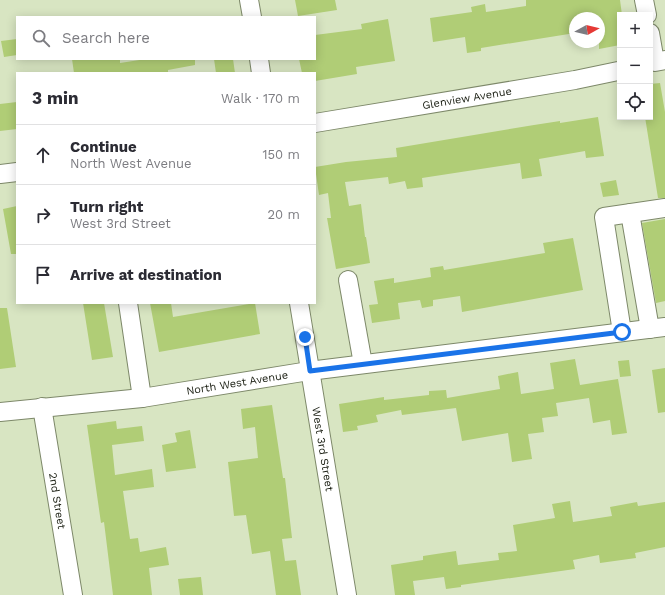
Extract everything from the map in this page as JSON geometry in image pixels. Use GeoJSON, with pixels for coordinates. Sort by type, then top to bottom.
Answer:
{"type":"FeatureCollection","features":[{"type":"Feature","properties":{"kind":"street"},"geometry":{"type":"LineString","coordinates":[[249,0],[252,16]]}},
{"type":"Feature","properties":{"kind":"street"},"geometry":{"type":"LineString","coordinates":[[644,0],[646,12]]}},
{"type":"Feature","properties":{"kind":"street"},"geometry":{"type":"LineString","coordinates":[[653,48],[655,62],[665,60]]}},
{"type":"Feature","properties":{"kind":"street"},"geometry":{"type":"LineString","coordinates":[[259,60],[261,72]]}},
{"type":"Feature","properties":{"kind":"street","name":"Glenview Avenue"},"geometry":{"type":"LineString","coordinates":[[316,123],[575,80],[617,71]]}},
{"type":"Feature","properties":{"kind":"street"},"geometry":{"type":"LineString","coordinates":[[0,174],[16,172]]}},
{"type":"Feature","properties":{"kind":"street"},"geometry":{"type":"LineString","coordinates":[[622,332],[604,217],[665,208]]}},
{"type":"Feature","properties":{"kind":"street"},"geometry":{"type":"LineString","coordinates":[[630,213],[644,295],[657,328]]}},
{"type":"Feature","properties":{"kind":"street"},"geometry":{"type":"LineString","coordinates":[[348,280],[363,364]]}},
{"type":"Feature","properties":{"kind":"street"},"geometry":{"type":"LineString","coordinates":[[616,300],[644,295]]}},
{"type":"Feature","properties":{"kind":"street"},"geometry":{"type":"LineString","coordinates":[[128,304],[142,398]]}},
{"type":"Feature","properties":{"kind":"street","name":"West 3rd Street"},"geometry":{"type":"LineString","coordinates":[[299,304],[347,595]]}},
{"type":"Feature","properties":{"kind":"street","name":"North West Avenue"},"geometry":{"type":"LineString","coordinates":[[0,412],[142,398],[310,371],[657,328]]}},
{"type":"Feature","properties":{"kind":"street","name":"2nd Street"},"geometry":{"type":"LineString","coordinates":[[42,407],[73,595]]}},
{"type":"Feature","properties":{"kind":"building"},"geometry":{"type":"Polygon","coordinates":[[[295,0],[335,0],[337,10],[298,16],[295,0]]]}},
{"type":"Feature","properties":{"kind":"building"},"geometry":{"type":"Polygon","coordinates":[[[526,0],[620,0],[622,12],[617,12],[617,46],[605,48],[605,12],[569,12],[569,34],[481,48],[481,51],[467,53],[465,37],[433,42],[430,18],[472,12],[471,7],[485,4],[486,12],[526,6],[526,0]]]}},
{"type":"Feature","properties":{"kind":"building"},"geometry":{"type":"Polygon","coordinates":[[[388,19],[395,61],[356,67],[357,74],[316,81],[316,72],[302,72],[299,60],[316,60],[316,35],[362,29],[361,24],[388,19]]]}},
{"type":"Feature","properties":{"kind":"building"},"geometry":{"type":"Polygon","coordinates":[[[16,39],[16,55],[4,57],[1,41],[16,39]]]}},
{"type":"Feature","properties":{"kind":"building"},"geometry":{"type":"Polygon","coordinates":[[[72,60],[120,60],[120,63],[140,60],[195,60],[195,65],[168,70],[168,72],[74,72],[72,60]]]}},
{"type":"Feature","properties":{"kind":"building"},"geometry":{"type":"Polygon","coordinates":[[[214,60],[233,60],[235,72],[216,72],[214,60]]]}},
{"type":"Feature","properties":{"kind":"building"},"geometry":{"type":"Polygon","coordinates":[[[660,83],[665,112],[665,198],[658,198],[645,120],[653,120],[653,84],[660,83]]]}},
{"type":"Feature","properties":{"kind":"building"},"geometry":{"type":"Polygon","coordinates":[[[16,102],[16,129],[0,131],[0,104],[16,102]]]}},
{"type":"Feature","properties":{"kind":"building"},"geometry":{"type":"Polygon","coordinates":[[[598,117],[604,156],[586,158],[585,151],[539,159],[542,176],[522,179],[520,163],[422,178],[423,187],[407,189],[405,181],[389,184],[388,177],[345,182],[349,206],[361,204],[370,263],[336,269],[327,218],[331,218],[328,193],[319,195],[316,167],[397,157],[396,148],[560,121],[560,123],[598,117]]]}},
{"type":"Feature","properties":{"kind":"building"},"geometry":{"type":"Polygon","coordinates":[[[616,180],[619,195],[603,197],[600,183],[616,180]]]}},
{"type":"Feature","properties":{"kind":"building"},"geometry":{"type":"Polygon","coordinates":[[[16,206],[16,254],[11,254],[3,209],[16,206]]]}},
{"type":"Feature","properties":{"kind":"building"},"geometry":{"type":"Polygon","coordinates":[[[665,219],[665,301],[656,303],[642,223],[665,219]]]}},
{"type":"Feature","properties":{"kind":"building"},"geometry":{"type":"Polygon","coordinates":[[[573,238],[583,290],[462,312],[460,296],[433,300],[433,306],[422,308],[420,300],[398,303],[400,319],[372,323],[369,305],[378,304],[374,281],[394,278],[394,283],[431,277],[430,268],[443,266],[444,270],[545,253],[543,243],[573,238]]]}},
{"type":"Feature","properties":{"kind":"building"},"geometry":{"type":"Polygon","coordinates":[[[83,304],[104,304],[113,357],[92,360],[83,304]]]}},
{"type":"Feature","properties":{"kind":"building"},"geometry":{"type":"Polygon","coordinates":[[[150,304],[171,304],[173,317],[255,304],[260,334],[159,352],[150,304]]]}},
{"type":"Feature","properties":{"kind":"building"},"geometry":{"type":"Polygon","coordinates":[[[0,308],[7,308],[16,367],[0,369],[0,308]]]}},
{"type":"Feature","properties":{"kind":"building"},"geometry":{"type":"Polygon","coordinates":[[[575,359],[580,385],[618,379],[627,433],[612,435],[610,420],[593,423],[589,398],[556,403],[558,416],[542,418],[544,432],[528,434],[532,459],[512,462],[508,433],[462,441],[456,408],[402,415],[401,410],[376,415],[378,422],[357,426],[358,430],[343,432],[339,404],[384,397],[384,400],[429,395],[429,391],[446,390],[447,398],[500,389],[498,376],[518,372],[521,394],[554,389],[550,363],[575,359]]]}},
{"type":"Feature","properties":{"kind":"building"},"geometry":{"type":"Polygon","coordinates":[[[629,360],[631,376],[620,377],[618,361],[629,360]]]}},
{"type":"Feature","properties":{"kind":"building"},"geometry":{"type":"Polygon","coordinates":[[[665,368],[665,412],[658,413],[652,370],[665,368]]]}},
{"type":"Feature","properties":{"kind":"building"},"geometry":{"type":"Polygon","coordinates":[[[272,405],[283,478],[285,478],[292,538],[282,539],[285,561],[296,560],[301,595],[276,595],[270,551],[252,554],[246,515],[234,516],[228,462],[258,458],[255,427],[243,429],[241,409],[272,405]]]}},
{"type":"Feature","properties":{"kind":"building"},"geometry":{"type":"Polygon","coordinates":[[[116,421],[117,429],[142,426],[144,441],[112,445],[115,475],[152,469],[154,487],[123,491],[130,539],[138,538],[140,552],[166,547],[169,565],[149,568],[152,595],[113,595],[104,522],[101,523],[87,425],[116,421]]]}},
{"type":"Feature","properties":{"kind":"building"},"geometry":{"type":"Polygon","coordinates":[[[190,430],[196,468],[166,472],[162,445],[177,442],[175,433],[190,430]]]}},
{"type":"Feature","properties":{"kind":"building"},"geometry":{"type":"Polygon","coordinates":[[[570,501],[573,522],[612,516],[610,507],[637,502],[638,506],[665,502],[665,547],[635,553],[636,558],[600,563],[599,555],[573,560],[575,569],[461,585],[461,587],[446,589],[444,577],[413,581],[415,595],[395,595],[391,565],[423,560],[423,556],[456,551],[458,565],[499,560],[498,553],[517,551],[513,525],[555,518],[552,504],[570,501]]]}},
{"type":"Feature","properties":{"kind":"building"},"geometry":{"type":"Polygon","coordinates":[[[201,577],[203,595],[180,595],[178,579],[201,577]]]}},
{"type":"Feature","properties":{"kind":"route"},"geometry":{"type":"LineString","coordinates":[[305,337],[310,371],[622,332]]}}]}
